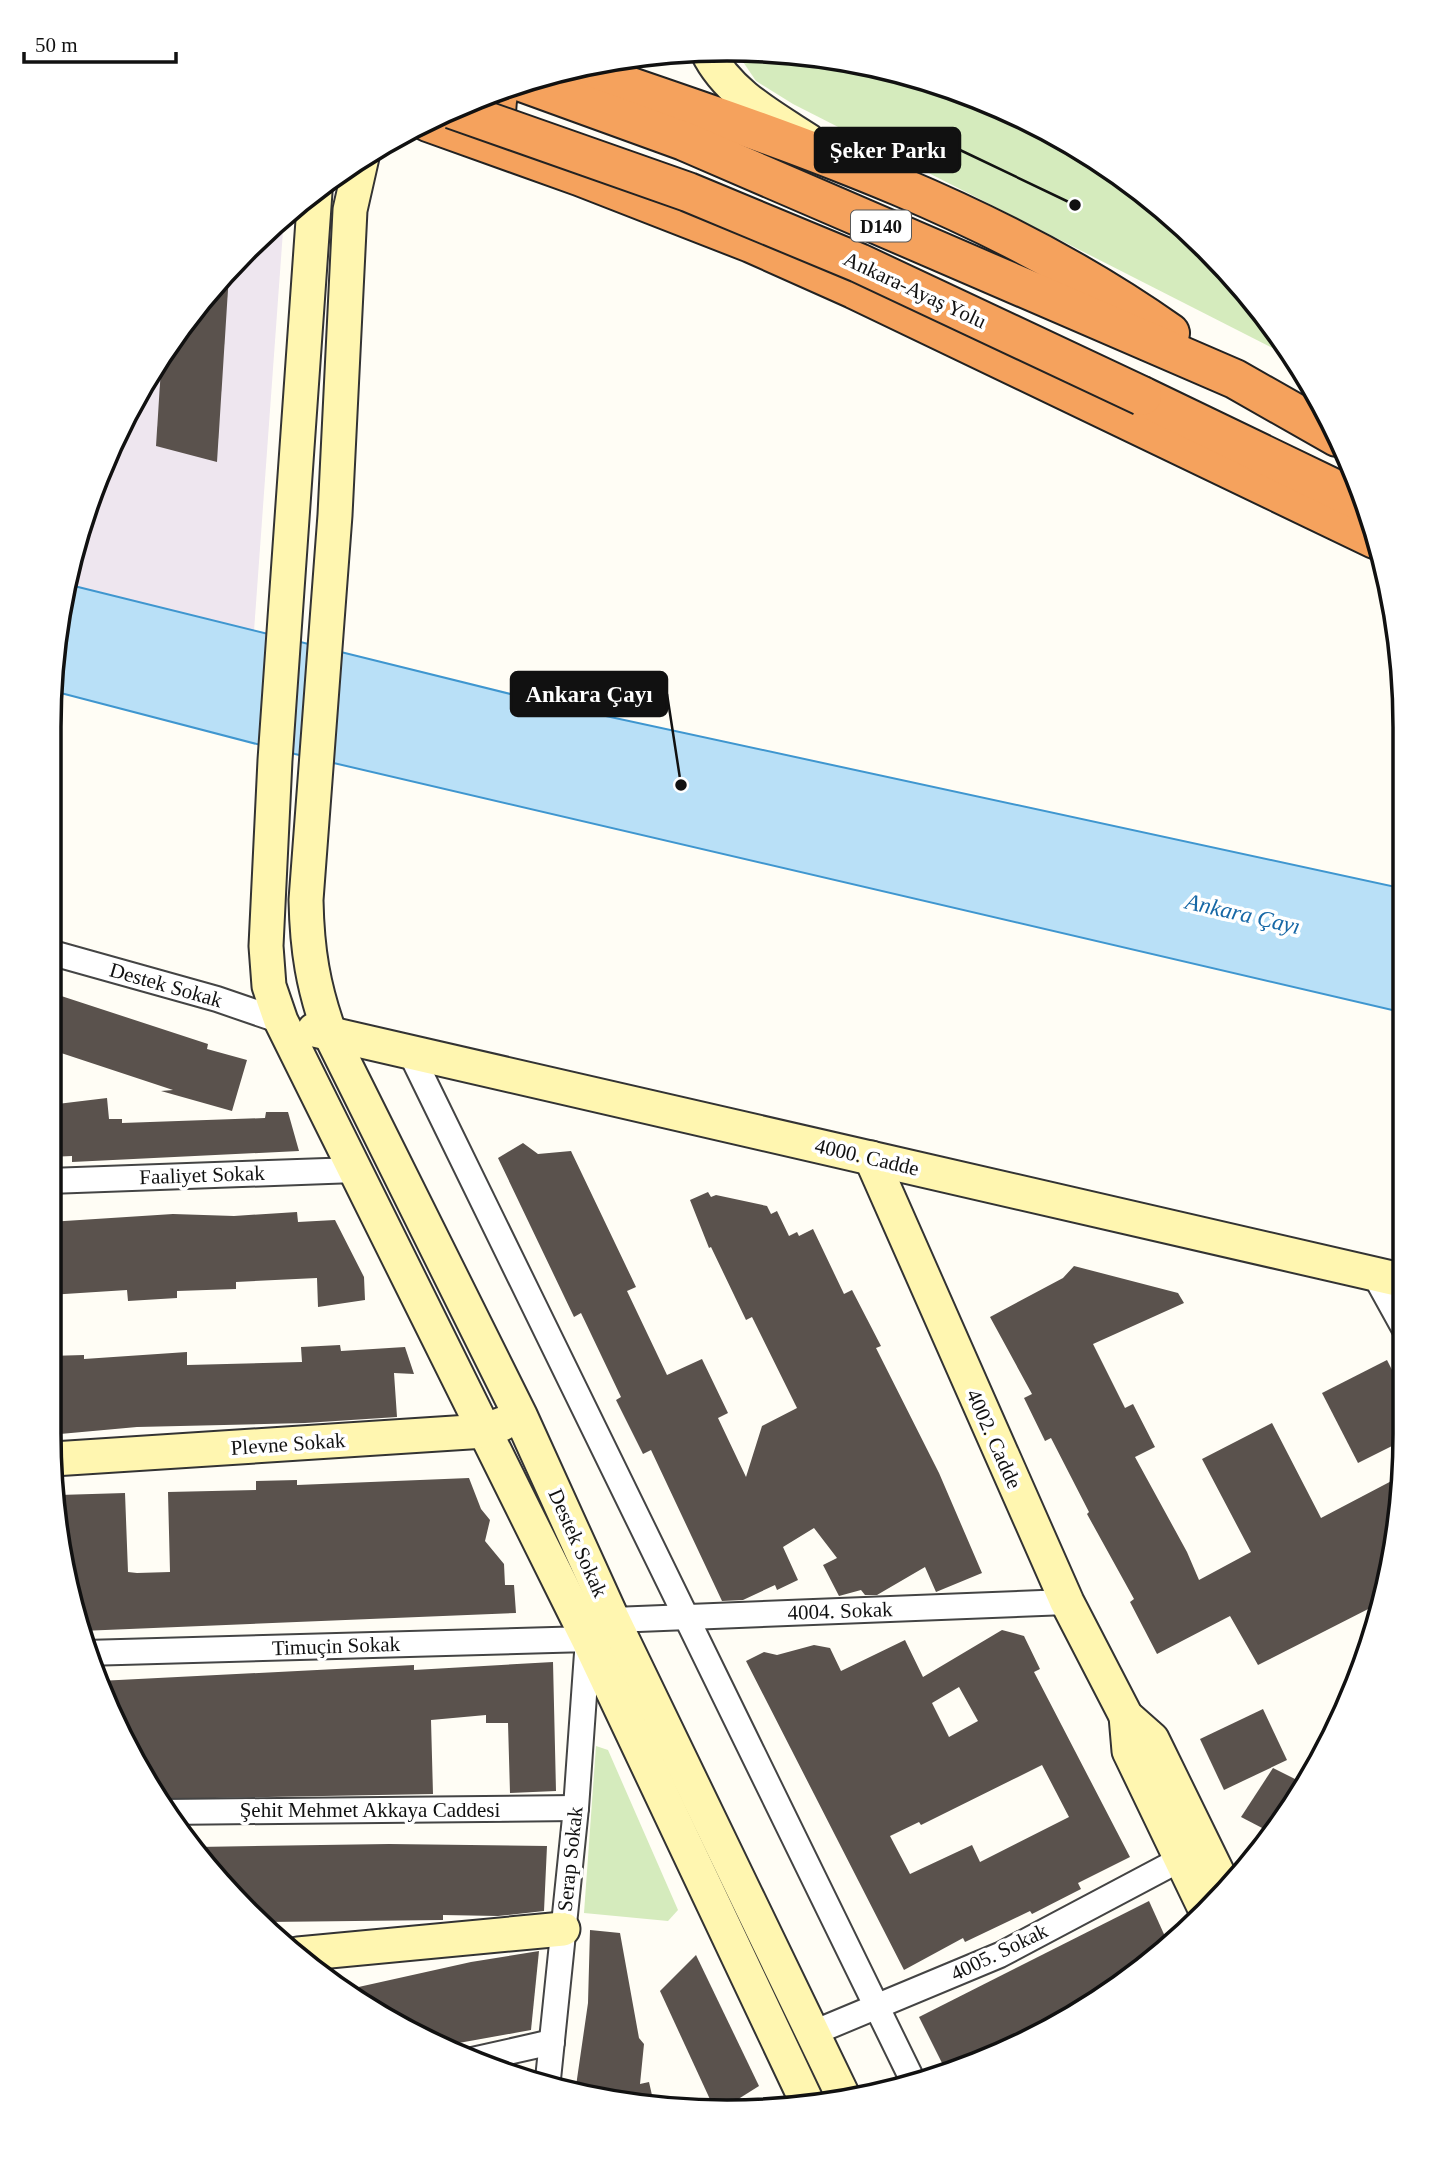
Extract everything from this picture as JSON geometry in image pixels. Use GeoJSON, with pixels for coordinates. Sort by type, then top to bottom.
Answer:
{"type":"FeatureCollection","features":[{"type":"Feature","properties":{"kind":"highway"},"geometry":{"type":"LineString","coordinates":[[594,75],[879,176],[1112,292],[1235,379],[1310,406]]}},
{"type":"Feature","properties":{"kind":"highway","name":"Ankara-Ayaş Yolu"},"geometry":{"type":"LineString","coordinates":[[540,89],[684,141],[1235,379],[1321,427]]}},
{"type":"Feature","properties":{"kind":"highway"},"geometry":{"type":"LineString","coordinates":[[495,103],[496,122],[503,139],[514,153]]}},
{"type":"Feature","properties":{"kind":"highway","name":"Ankara-Ayaş Yolu"},"geometry":{"type":"LineString","coordinates":[[467,114],[724,207],[859,263],[1237,440],[1351,497]]}},
{"type":"Feature","properties":{"kind":"highway"},"geometry":{"type":"LineString","coordinates":[[441,127],[751,243],[854,289],[1363,533]]}},
{"type":"Feature","properties":{"kind":"highway"},"geometry":{"type":"LineString","coordinates":[[1237,440],[1359,519]]}},
{"type":"Feature","properties":{"kind":"street"},"geometry":{"type":"LineString","coordinates":[[714,62],[724,77],[744,97],[837,160]]}},
{"type":"Feature","properties":{"kind":"street"},"geometry":{"type":"LineString","coordinates":[[330,1034],[314,992],[307,947],[306,900],[327,637],[350,210],[359,172]]}},
{"type":"Feature","properties":{"kind":"street"},"geometry":{"type":"LineString","coordinates":[[281,1021],[269,986],[267,946],[275,760],[314,205]]}},
{"type":"Feature","properties":{"kind":"street","name":"Destek Sokak"},"geometry":{"type":"LineString","coordinates":[[61,955],[218,999],[281,1021],[330,1034],[520,1415],[600,1629],[804,2095]]}},
{"type":"Feature","properties":{"kind":"street","name":"Destek Sokak"},"geometry":{"type":"LineString","coordinates":[[281,1021],[485,1432],[600,1629],[840,2090]]}},
{"type":"Feature","properties":{"kind":"street","name":"4000. Cadde"},"geometry":{"type":"LineString","coordinates":[[330,1034],[1390,1277]]}},
{"type":"Feature","properties":{"kind":"street"},"geometry":{"type":"LineString","coordinates":[[410,1052],[909,2074]]}},
{"type":"Feature","properties":{"kind":"street","name":"4002. Cadde"},"geometry":{"type":"LineString","coordinates":[[871,1158],[1067,1602],[1126,1716],[1129,1751],[1209,1883]]}},
{"type":"Feature","properties":{"kind":"street","name":"Faaliyet Sokak"},"geometry":{"type":"LineString","coordinates":[[61,1181],[355,1170]]}},
{"type":"Feature","properties":{"kind":"street","name":"Plevne Sokak"},"geometry":{"type":"LineString","coordinates":[[62,1458],[485,1432],[520,1415]]}},
{"type":"Feature","properties":{"kind":"street","name":"4004. Sokak"},"geometry":{"type":"LineString","coordinates":[[600,1629],[688,1617],[1067,1602]]}},
{"type":"Feature","properties":{"kind":"street","name":"Timuçin Sokak"},"geometry":{"type":"LineString","coordinates":[[99,1652],[600,1629]]}},
{"type":"Feature","properties":{"kind":"street","name":"Serap Sokak"},"geometry":{"type":"LineString","coordinates":[[548,2075],[576,1808],[600,1629]]}},
{"type":"Feature","properties":{"kind":"street","name":"Şehit Mehmet Akkaya Caddesi"},"geometry":{"type":"LineString","coordinates":[[179,1812],[576,1808]]}},
{"type":"Feature","properties":{"kind":"street","name":"4005. Sokak"},"geometry":{"type":"LineString","coordinates":[[813,2034],[1000,1955],[1209,1883]]}},
{"type":"Feature","properties":{"kind":"street"},"geometry":{"type":"LineString","coordinates":[[310,1953],[564,1929]]}},
{"type":"Feature","properties":{"kind":"street"},"geometry":{"type":"LineString","coordinates":[[491,2056],[552,2042]]}},
{"type":"Feature","properties":{"kind":"shaded area"},"geometry":{"type":"Polygon","coordinates":[[[283,231],[254,631],[76,587],[97,513],[112,472],[150,394],[173,357],[226,288],[283,231]]]}},
{"type":"Feature","properties":{"kind":"green space"},"geometry":{"type":"Polygon","coordinates":[[[743,62],[814,67],[857,74],[899,84],[982,112],[1060,150],[1097,173],[1166,226],[1228,288],[1275,350],[793,104],[756,81],[743,62]]]}},
{"type":"Feature","properties":{"kind":"green space"},"geometry":{"type":"Polygon","coordinates":[[[596,1746],[608,1750],[678,1910],[668,1921],[584,1913],[596,1746]]]}},
{"type":"Feature","properties":{"kind":"water"},"geometry":{"type":"Polygon","coordinates":[[[76,587],[555,705],[1393,886],[1393,1010],[295,754],[63,693],[67,640],[76,587]]]}},
{"type":"Feature","properties":{"kind":"building"},"geometry":{"type":"Polygon","coordinates":[[[228,286],[217,462],[156,446],[160,377],[228,286]]]}},
{"type":"Feature","properties":{"kind":"building"},"geometry":{"type":"Polygon","coordinates":[[[61,996],[208,1044],[207,1049],[247,1060],[232,1111],[161,1091],[173,1090],[61,1053],[61,996]]]}},
{"type":"Feature","properties":{"kind":"building"},"geometry":{"type":"Polygon","coordinates":[[[107,1098],[109,1119],[122,1119],[122,1123],[265,1118],[266,1112],[288,1112],[299,1151],[72,1162],[72,1156],[61,1156],[61,1104],[107,1098]]]}},
{"type":"Feature","properties":{"kind":"building"},"geometry":{"type":"Polygon","coordinates":[[[523,1143],[538,1154],[571,1151],[636,1287],[627,1291],[667,1375],[702,1359],[728,1413],[718,1418],[746,1477],[762,1426],[797,1408],[752,1317],[746,1320],[711,1247],[709,1248],[690,1200],[708,1192],[711,1197],[716,1195],[767,1206],[771,1214],[777,1211],[789,1236],[797,1232],[799,1236],[813,1229],[844,1294],[852,1290],[881,1346],[876,1348],[939,1473],[982,1573],[936,1592],[925,1567],[877,1595],[865,1595],[861,1590],[839,1596],[823,1565],[837,1558],[814,1528],[783,1547],[798,1580],[777,1590],[775,1585],[743,1600],[722,1601],[651,1450],[643,1454],[616,1400],[621,1397],[581,1313],[574,1317],[498,1158],[523,1143]]]}},
{"type":"Feature","properties":{"kind":"building"},"geometry":{"type":"Polygon","coordinates":[[[297,1212],[298,1222],[335,1220],[364,1277],[365,1300],[318,1307],[317,1278],[236,1282],[236,1289],[177,1291],[177,1298],[128,1301],[127,1290],[61,1294],[61,1221],[173,1214],[234,1216],[297,1212]]]}},
{"type":"Feature","properties":{"kind":"building"},"geometry":{"type":"Polygon","coordinates":[[[1074,1266],[1178,1293],[1184,1303],[1093,1344],[1125,1408],[1133,1404],[1155,1447],[1135,1457],[1187,1552],[1199,1580],[1251,1552],[1202,1459],[1272,1423],[1321,1518],[1391,1481],[1380,1564],[1369,1608],[1258,1665],[1230,1616],[1157,1654],[1130,1602],[1134,1599],[1087,1514],[1089,1512],[1051,1438],[1045,1441],[1024,1398],[1032,1394],[990,1317],[1063,1278],[1074,1266]]]}},
{"type":"Feature","properties":{"kind":"building"},"geometry":{"type":"Polygon","coordinates":[[[340,1345],[341,1351],[405,1347],[414,1374],[394,1373],[397,1417],[305,1423],[137,1427],[61,1434],[61,1356],[84,1355],[84,1359],[187,1352],[187,1365],[302,1362],[301,1347],[340,1345]]]}},
{"type":"Feature","properties":{"kind":"building"},"geometry":{"type":"Polygon","coordinates":[[[1387,1360],[1393,1372],[1392,1446],[1358,1463],[1322,1393],[1387,1360]]]}},
{"type":"Feature","properties":{"kind":"building"},"geometry":{"type":"Polygon","coordinates":[[[469,1478],[481,1509],[490,1520],[485,1541],[504,1564],[505,1585],[514,1585],[516,1613],[92,1631],[74,1564],[65,1495],[125,1493],[128,1572],[170,1572],[168,1492],[256,1490],[256,1481],[297,1480],[297,1485],[469,1478]]]}},
{"type":"Feature","properties":{"kind":"building"},"geometry":{"type":"Polygon","coordinates":[[[1002,1630],[1024,1636],[1040,1669],[1034,1672],[1130,1857],[1078,1883],[1081,1889],[1032,1914],[1030,1911],[965,1942],[963,1938],[904,1970],[746,1661],[764,1652],[777,1655],[814,1645],[830,1648],[841,1671],[905,1640],[923,1677],[1002,1630]],[[959,1687],[932,1703],[949,1737],[978,1721],[959,1687]],[[1042,1765],[921,1825],[919,1822],[890,1836],[910,1874],[972,1845],[980,1862],[1069,1817],[1042,1765]]]}},
{"type":"Feature","properties":{"kind":"building"},"geometry":{"type":"Polygon","coordinates":[[[553,1662],[556,1791],[510,1793],[508,1723],[486,1723],[486,1715],[431,1720],[433,1794],[170,1799],[150,1767],[109,1680],[414,1665],[414,1670],[553,1662]]]}},
{"type":"Feature","properties":{"kind":"building"},"geometry":{"type":"Polygon","coordinates":[[[1263,1709],[1287,1760],[1224,1790],[1200,1739],[1263,1709]]]}},
{"type":"Feature","properties":{"kind":"building"},"geometry":{"type":"Polygon","coordinates":[[[1273,1768],[1296,1780],[1263,1828],[1241,1817],[1273,1768]]]}},
{"type":"Feature","properties":{"kind":"building"},"geometry":{"type":"Polygon","coordinates":[[[389,1844],[547,1846],[544,1911],[498,1916],[443,1915],[443,1920],[274,1922],[226,1873],[205,1847],[389,1844]]]}},
{"type":"Feature","properties":{"kind":"building"},"geometry":{"type":"Polygon","coordinates":[[[1149,1901],[1165,1936],[1097,1988],[1060,2011],[982,2049],[942,2064],[919,2017],[1149,1901]]]}},
{"type":"Feature","properties":{"kind":"building"},"geometry":{"type":"Polygon","coordinates":[[[590,1930],[620,1933],[639,2038],[644,2044],[640,2084],[649,2082],[652,2095],[577,2082],[588,2003],[590,1930]]]}},
{"type":"Feature","properties":{"kind":"building"},"geometry":{"type":"Polygon","coordinates":[[[539,1951],[531,2030],[459,2043],[394,2011],[356,1987],[471,1962],[539,1951]]]}},
{"type":"Feature","properties":{"kind":"building"},"geometry":{"type":"Polygon","coordinates":[[[696,1955],[759,2086],[737,2100],[710,2099],[660,1991],[696,1955]]]}},
{"type":"Feature","properties":{"kind":"place","name":"Şeker Parkı"},"geometry":{"type":"Point","coordinates":[1075,205]}},
{"type":"Feature","properties":{"kind":"place","name":"Ankara Çayı"},"geometry":{"type":"Point","coordinates":[681,785]}}]}
